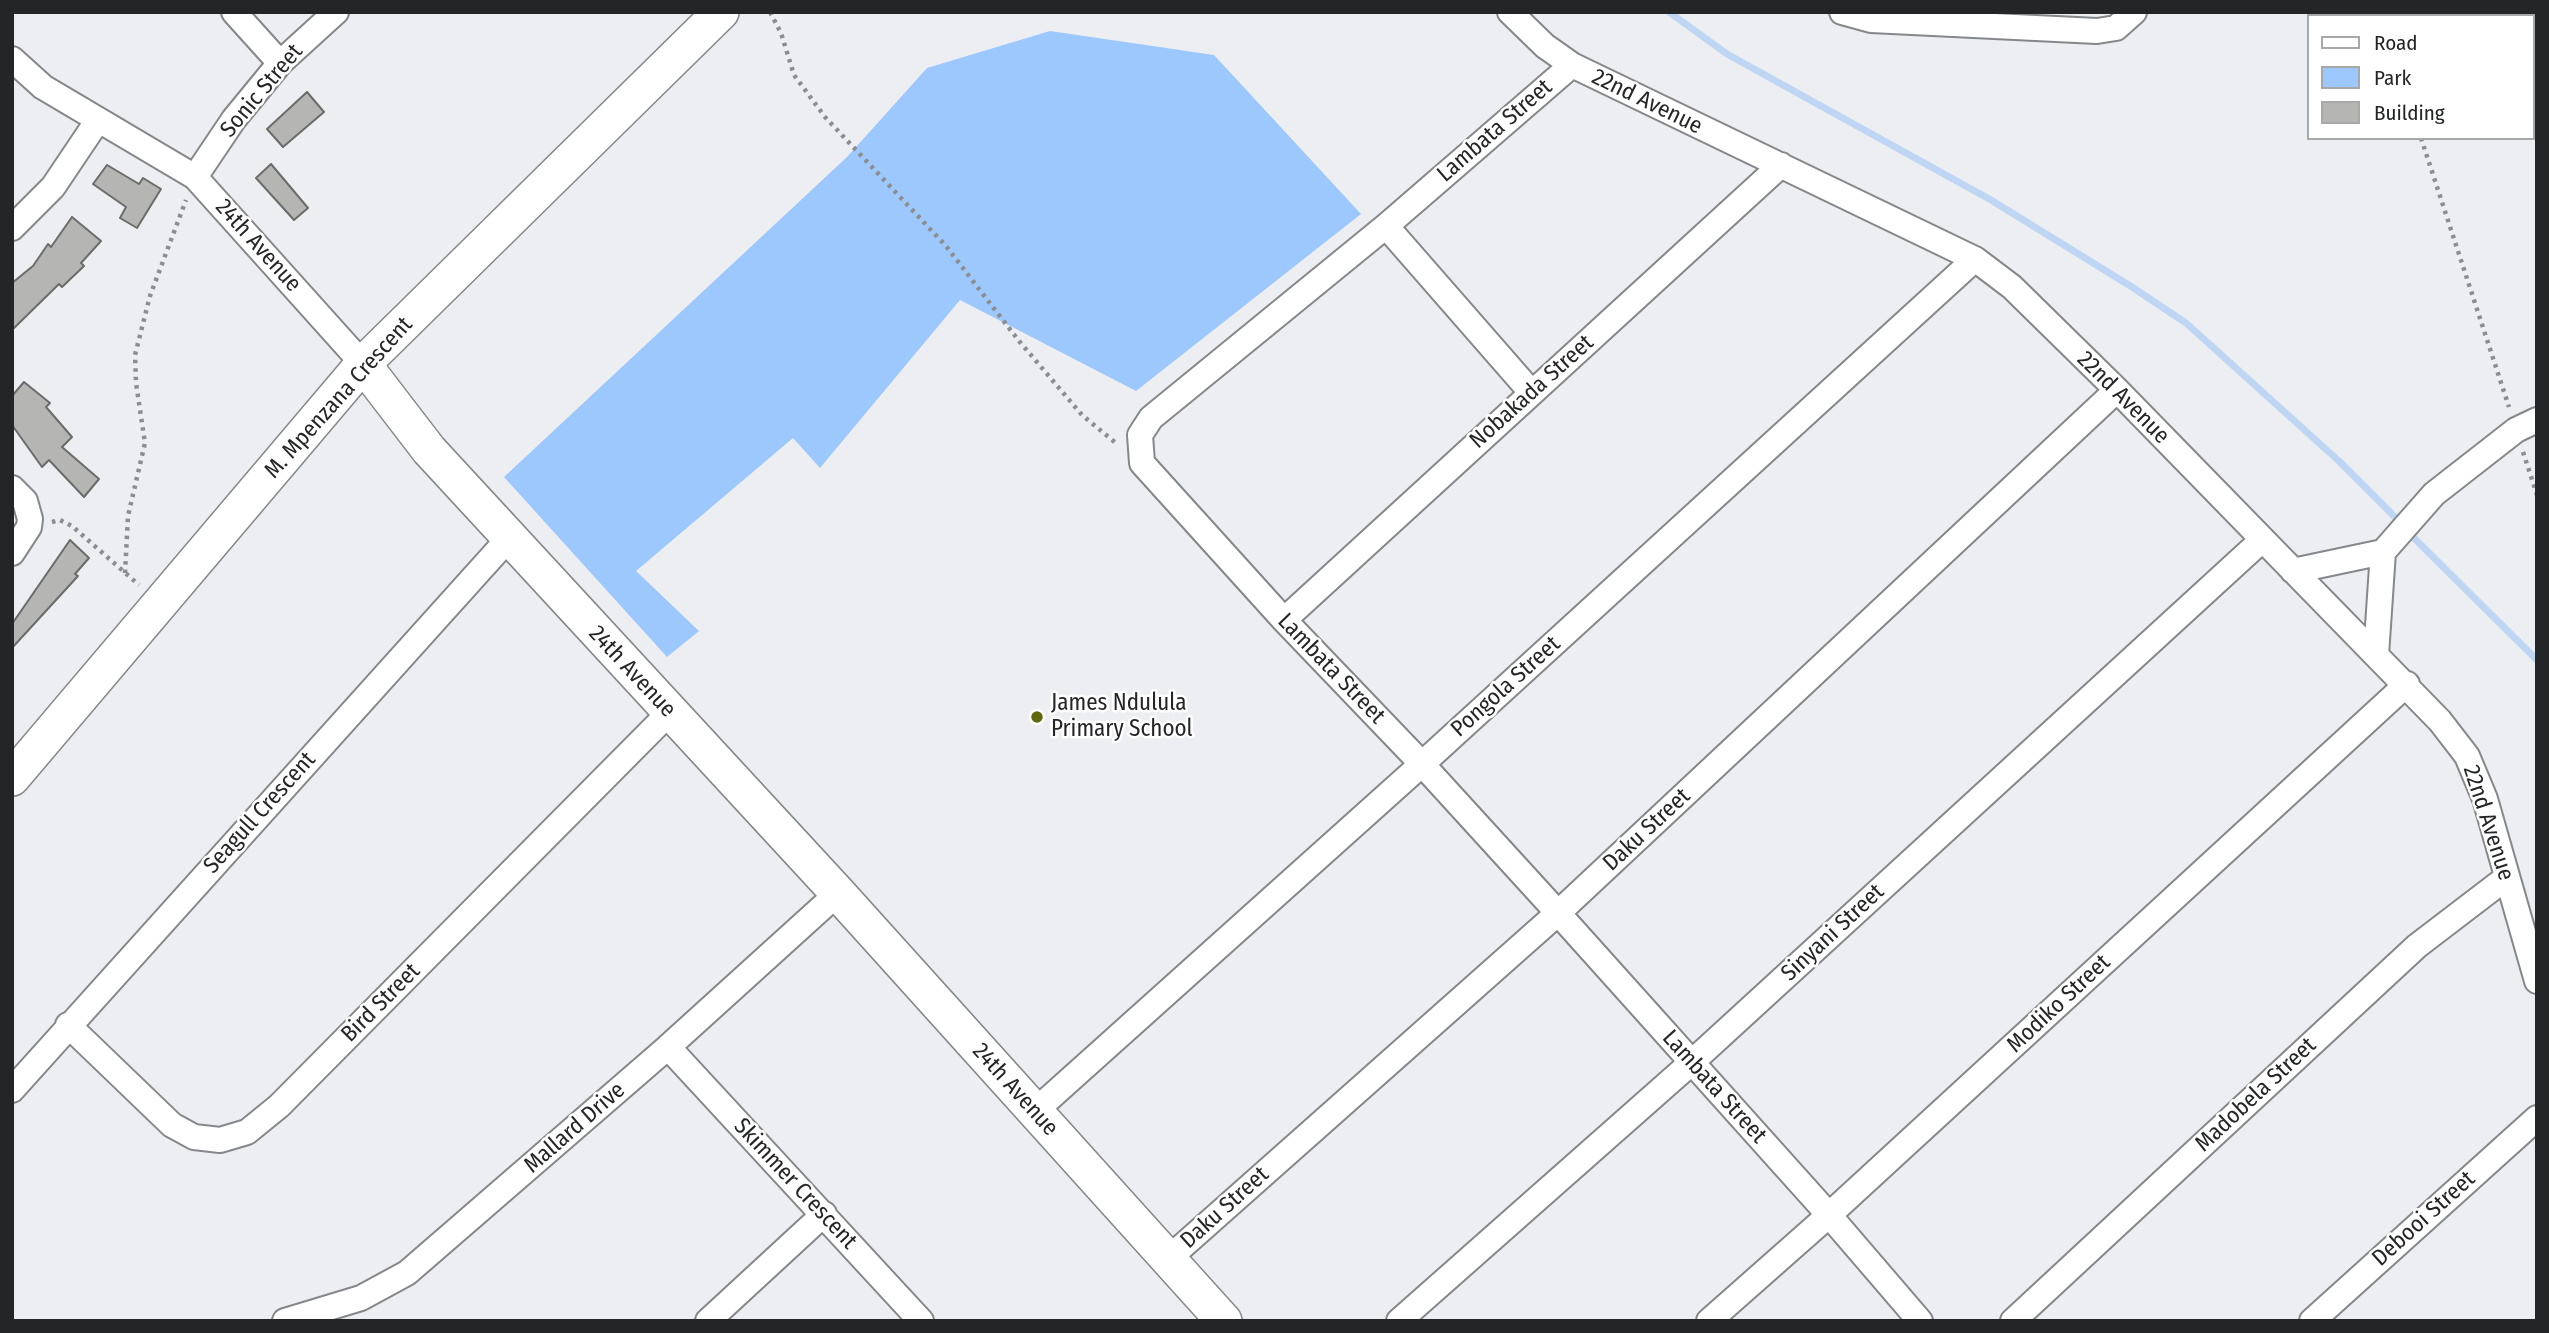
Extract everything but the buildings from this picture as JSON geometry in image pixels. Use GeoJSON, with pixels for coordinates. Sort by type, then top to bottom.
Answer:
{"type":"FeatureCollection","features":[{"type":"Feature","properties":{"kind":"street"},"geometry":{"type":"LineString","coordinates":[[234,12],[280,63]]}},
{"type":"Feature","properties":{"kind":"street","name":"Sonic Street"},"geometry":{"type":"LineString","coordinates":[[195,177],[234,119],[280,63],[336,12]]}},
{"type":"Feature","properties":{"kind":"street","name":"M. Mpenzana Crescent"},"geometry":{"type":"LineString","coordinates":[[12,778],[363,364],[721,12]]}},
{"type":"Feature","properties":{"kind":"street","name":"22nd Avenue"},"geometry":{"type":"LineString","coordinates":[[1510,12],[1545,46],[1572,65],[1975,259],[2012,287],[2117,390],[2440,720],[2467,756],[2485,799],[2537,981]]}},
{"type":"Feature","properties":{"kind":"street"},"geometry":{"type":"LineString","coordinates":[[1842,12],[1871,20],[2096,32],[2116,28],[2134,12]]}},
{"type":"Feature","properties":{"kind":"street","name":"24th Avenue"},"geometry":{"type":"LineString","coordinates":[[12,59],[43,87],[195,177],[363,364],[429,450],[838,893],[1224,1321]]}},
{"type":"Feature","properties":{"kind":"street","name":"Lambata Street"},"geometry":{"type":"LineString","coordinates":[[1572,65],[1386,226],[1151,418],[1140,435],[1142,463],[1284,620],[1422,764],[1558,913],[1829,1215],[1920,1321]]}},
{"type":"Feature","properties":{"kind":"street"},"geometry":{"type":"LineString","coordinates":[[12,228],[53,187],[98,120]]}},
{"type":"Feature","properties":{"kind":"street","name":"Nobakada Street"},"geometry":{"type":"LineString","coordinates":[[1284,620],[1781,165]]}},
{"type":"Feature","properties":{"kind":"street"},"geometry":{"type":"LineString","coordinates":[[1386,226],[1531,392]]}},
{"type":"Feature","properties":{"kind":"street","name":"Pongola Street"},"geometry":{"type":"LineString","coordinates":[[1034,1112],[1422,764],[1975,259]]}},
{"type":"Feature","properties":{"kind":"street","name":"Daku Street"},"geometry":{"type":"LineString","coordinates":[[1168,1259],[1558,913],[2117,390]]}},
{"type":"Feature","properties":{"kind":"street"},"geometry":{"type":"LineString","coordinates":[[2293,571],[2383,552],[2434,494],[2526,425]]}},
{"type":"Feature","properties":{"kind":"street"},"geometry":{"type":"LineString","coordinates":[[12,488],[25,501],[29,512],[29,527],[12,553]]}},
{"type":"Feature","properties":{"kind":"street","name":"Seagull Crescent"},"geometry":{"type":"LineString","coordinates":[[12,1090],[509,538]]}},
{"type":"Feature","properties":{"kind":"street","name":"Sinyani Street"},"geometry":{"type":"LineString","coordinates":[[1399,1321],[1691,1063],[2262,540]]}},
{"type":"Feature","properties":{"kind":"street"},"geometry":{"type":"LineString","coordinates":[[2376,655],[2383,552]]}},
{"type":"Feature","properties":{"kind":"street","name":"Modiko Street"},"geometry":{"type":"LineString","coordinates":[[1709,1321],[1829,1215],[2407,684]]}},
{"type":"Feature","properties":{"kind":"street","name":"Bird Street"},"geometry":{"type":"LineString","coordinates":[[68,1025],[172,1125],[194,1137],[220,1140],[247,1132],[279,1106],[670,713]]}},
{"type":"Feature","properties":{"kind":"street","name":"Madobela Street"},"geometry":{"type":"LineString","coordinates":[[2013,1321],[2417,946],[2506,878]]}},
{"type":"Feature","properties":{"kind":"street","name":"Mallard Drive"},"geometry":{"type":"LineString","coordinates":[[285,1321],[361,1298],[407,1273],[668,1047],[838,893]]}},
{"type":"Feature","properties":{"kind":"street","name":"Skimmer Crescent"},"geometry":{"type":"LineString","coordinates":[[668,1047],[921,1321]]}},
{"type":"Feature","properties":{"kind":"street","name":"Debooi Street"},"geometry":{"type":"LineString","coordinates":[[2312,1321],[2537,1118]]}},
{"type":"Feature","properties":{"kind":"street"},"geometry":{"type":"LineString","coordinates":[[708,1321],[824,1214]]}},
{"type":"Feature","properties":{"kind":"path"},"geometry":{"type":"LineString","coordinates":[[770,12],[781,33],[794,75],[825,117],[946,246],[1019,341],[1082,415],[1142,463]]}},
{"type":"Feature","properties":{"kind":"path"},"geometry":{"type":"LineString","coordinates":[[2422,140],[2526,425],[2537,495]]}},
{"type":"Feature","properties":{"kind":"path"},"geometry":{"type":"LineString","coordinates":[[125,573],[128,516],[145,443],[136,383],[135,355],[150,296],[195,177]]}},
{"type":"Feature","properties":{"kind":"path"},"geometry":{"type":"LineString","coordinates":[[29,527],[40,528],[60,520],[72,526],[159,605]]}},
{"type":"Feature","properties":{"kind":"green space"},"geometry":{"type":"Polygon","coordinates":[[[1050,31],[1214,55],[1361,214],[1136,391],[960,300],[820,468],[793,438],[636,571],[699,631],[667,657],[504,477],[847,157],[927,68],[1050,31]]]}},
{"type":"Feature","properties":{"kind":"waterway"},"geometry":{"type":"LineString","coordinates":[[1669,12],[1727,54],[1991,200],[2186,323],[2340,462],[2397,519]]}},
{"type":"Feature","properties":{"kind":"waterway"},"geometry":{"type":"LineString","coordinates":[[2414,538],[2537,660]]}},
{"type":"Feature","properties":{"kind":"place","name":"James Ndulula Primary School"},"geometry":{"type":"Point","coordinates":[1037,717]}}]}
